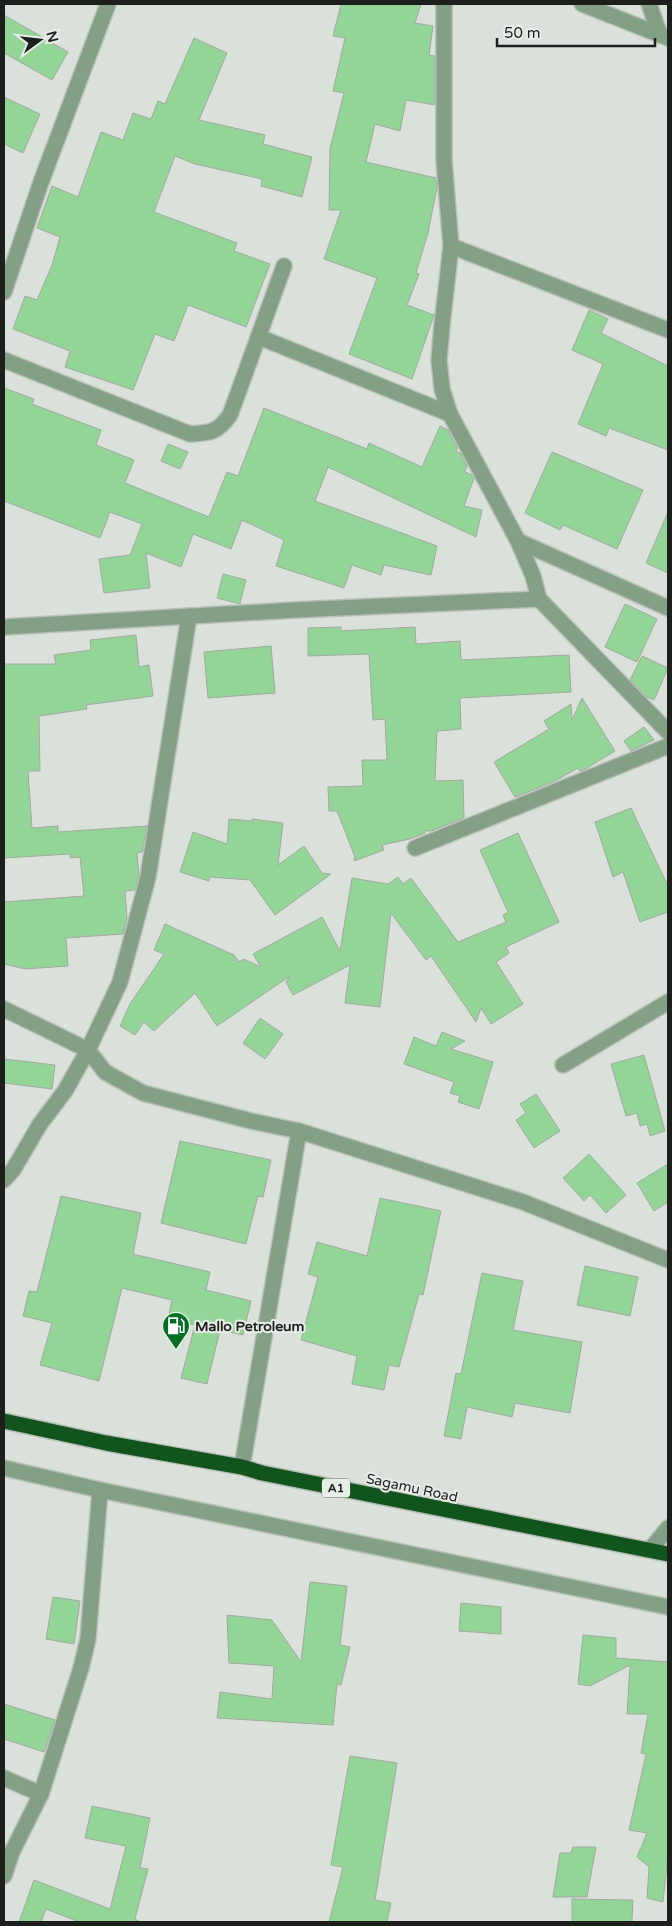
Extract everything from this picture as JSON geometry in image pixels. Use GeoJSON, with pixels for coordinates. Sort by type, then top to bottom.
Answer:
{"type":"FeatureCollection","features":[{"type":"Feature","properties":{"kind":"highway","name":"Sagamu Road"},"geometry":{"type":"LineString","coordinates":[[4,1421],[106,1443],[242,1467],[262,1473],[471,1516],[668,1554]]}},
{"type":"Feature","properties":{"kind":"street"},"geometry":{"type":"LineString","coordinates":[[4,292],[53,147],[108,4]]}},
{"type":"Feature","properties":{"kind":"street"},"geometry":{"type":"LineString","coordinates":[[444,4],[444,160],[451,246],[439,360],[442,389],[450,414],[518,541],[533,576],[539,599],[668,732]]}},
{"type":"Feature","properties":{"kind":"street"},"geometry":{"type":"LineString","coordinates":[[582,4],[664,37]]}},
{"type":"Feature","properties":{"kind":"street"},"geometry":{"type":"LineString","coordinates":[[649,4],[664,37]]}},
{"type":"Feature","properties":{"kind":"street"},"geometry":{"type":"LineString","coordinates":[[451,246],[668,330]]}},
{"type":"Feature","properties":{"kind":"street"},"geometry":{"type":"LineString","coordinates":[[4,360],[190,434],[206,433],[221,428],[230,416],[284,266]]}},
{"type":"Feature","properties":{"kind":"street"},"geometry":{"type":"LineString","coordinates":[[259,337],[450,414]]}},
{"type":"Feature","properties":{"kind":"street"},"geometry":{"type":"LineString","coordinates":[[518,541],[668,608]]}},
{"type":"Feature","properties":{"kind":"street"},"geometry":{"type":"LineString","coordinates":[[4,627],[539,599]]}},
{"type":"Feature","properties":{"kind":"street"},"geometry":{"type":"LineString","coordinates":[[4,1180],[13,1170],[40,1124],[65,1091],[88,1050],[120,982],[148,877],[189,616]]}},
{"type":"Feature","properties":{"kind":"street"},"geometry":{"type":"LineString","coordinates":[[415,848],[668,746]]}},
{"type":"Feature","properties":{"kind":"street"},"geometry":{"type":"LineString","coordinates":[[563,1065],[668,1002]]}},
{"type":"Feature","properties":{"kind":"street"},"geometry":{"type":"LineString","coordinates":[[4,1009],[88,1050],[105,1072],[143,1092],[250,1121],[299,1131],[524,1202],[668,1260]]}},
{"type":"Feature","properties":{"kind":"street"},"geometry":{"type":"LineString","coordinates":[[242,1467],[299,1131]]}},
{"type":"Feature","properties":{"kind":"street"},"geometry":{"type":"LineString","coordinates":[[4,1468],[100,1490],[668,1608]]}},
{"type":"Feature","properties":{"kind":"street"},"geometry":{"type":"LineString","coordinates":[[4,1876],[12,1852],[41,1794],[82,1668],[88,1639],[100,1490]]}},
{"type":"Feature","properties":{"kind":"street"},"geometry":{"type":"LineString","coordinates":[[650,1550],[668,1528]]}},
{"type":"Feature","properties":{"kind":"street"},"geometry":{"type":"LineString","coordinates":[[4,1778],[41,1794]]}},
{"type":"Feature","properties":{"kind":"building"},"geometry":{"type":"Polygon","coordinates":[[[341,4],[421,4],[415,23],[433,26],[429,55],[435,56],[435,105],[406,100],[400,131],[375,124],[366,162],[436,178],[437,188],[428,233],[416,273],[419,274],[407,305],[434,315],[412,379],[349,354],[377,278],[324,259],[341,210],[329,210],[330,148],[344,93],[333,91],[345,38],[333,36],[341,4]]]}},
{"type":"Feature","properties":{"kind":"building"},"geometry":{"type":"Polygon","coordinates":[[[4,15],[68,52],[52,80],[4,53],[4,15]]]}},
{"type":"Feature","properties":{"kind":"building"},"geometry":{"type":"Polygon","coordinates":[[[194,38],[227,53],[199,120],[265,135],[263,144],[312,157],[302,197],[261,186],[262,179],[195,164],[175,156],[154,212],[237,243],[234,251],[270,264],[246,327],[188,305],[174,341],[155,334],[133,390],[65,367],[70,351],[13,329],[25,296],[37,300],[52,265],[60,237],[37,228],[52,186],[78,197],[101,132],[123,140],[133,113],[151,119],[158,101],[165,104],[194,38]]]}},
{"type":"Feature","properties":{"kind":"building"},"geometry":{"type":"Polygon","coordinates":[[[4,97],[40,114],[23,153],[4,144],[4,97]]]}},
{"type":"Feature","properties":{"kind":"building"},"geometry":{"type":"Polygon","coordinates":[[[589,310],[608,319],[601,333],[668,366],[668,450],[609,428],[606,436],[578,424],[603,364],[572,350],[589,310]]]}},
{"type":"Feature","properties":{"kind":"building"},"geometry":{"type":"Polygon","coordinates":[[[4,388],[34,399],[32,404],[101,430],[96,445],[134,460],[125,483],[209,517],[227,472],[238,476],[264,408],[367,449],[369,443],[422,467],[440,426],[448,430],[457,447],[456,451],[461,454],[467,466],[465,472],[474,478],[464,506],[482,510],[476,537],[328,467],[315,501],[437,546],[431,575],[384,565],[381,575],[352,565],[344,588],[276,566],[284,540],[242,520],[231,549],[193,534],[181,567],[146,553],[150,588],[104,593],[99,559],[130,555],[142,524],[110,512],[100,538],[4,501],[4,388]]]}},
{"type":"Feature","properties":{"kind":"building"},"geometry":{"type":"Polygon","coordinates":[[[168,444],[188,452],[180,469],[161,461],[168,444]]]}},
{"type":"Feature","properties":{"kind":"building"},"geometry":{"type":"Polygon","coordinates":[[[552,452],[643,490],[617,549],[563,525],[560,530],[525,513],[552,452]]]}},
{"type":"Feature","properties":{"kind":"building"},"geometry":{"type":"Polygon","coordinates":[[[668,512],[668,573],[646,563],[668,512]]]}},
{"type":"Feature","properties":{"kind":"building"},"geometry":{"type":"Polygon","coordinates":[[[223,574],[246,580],[240,604],[217,598],[223,574]]]}},
{"type":"Feature","properties":{"kind":"building"},"geometry":{"type":"Polygon","coordinates":[[[625,604],[657,619],[637,662],[605,647],[625,604]]]}},
{"type":"Feature","properties":{"kind":"building"},"geometry":{"type":"Polygon","coordinates":[[[341,627],[341,631],[415,627],[416,644],[460,641],[461,660],[569,655],[571,692],[460,698],[461,729],[437,731],[435,781],[463,780],[464,818],[431,831],[425,831],[425,833],[410,839],[382,845],[384,850],[354,861],[355,857],[337,811],[329,811],[328,787],[363,786],[362,760],[387,760],[385,719],[373,720],[369,654],[308,656],[308,628],[341,627]]]}},
{"type":"Feature","properties":{"kind":"building"},"geometry":{"type":"Polygon","coordinates":[[[136,635],[139,667],[149,665],[153,696],[86,705],[87,709],[39,716],[40,771],[28,771],[32,828],[58,826],[58,832],[147,826],[142,852],[137,853],[139,876],[135,890],[125,891],[127,918],[123,934],[66,938],[68,966],[25,969],[4,964],[4,902],[84,896],[80,857],[70,858],[70,854],[4,858],[4,664],[56,664],[54,655],[91,650],[90,640],[136,635]]]}},
{"type":"Feature","properties":{"kind":"building"},"geometry":{"type":"Polygon","coordinates":[[[271,646],[275,693],[208,698],[204,652],[271,646]]]}},
{"type":"Feature","properties":{"kind":"building"},"geometry":{"type":"Polygon","coordinates":[[[642,656],[668,668],[654,700],[647,697],[630,680],[642,656]]]}},
{"type":"Feature","properties":{"kind":"building"},"geometry":{"type":"Polygon","coordinates":[[[582,698],[615,751],[584,770],[580,771],[578,768],[555,781],[515,797],[494,762],[549,729],[544,721],[571,704],[572,720],[582,698]]]}},
{"type":"Feature","properties":{"kind":"building"},"geometry":{"type":"Polygon","coordinates":[[[644,727],[654,740],[631,751],[624,741],[644,727]]]}},
{"type":"Feature","properties":{"kind":"building"},"geometry":{"type":"Polygon","coordinates":[[[631,808],[668,886],[668,912],[640,922],[623,872],[613,877],[595,822],[631,808]]]}},
{"type":"Feature","properties":{"kind":"building"},"geometry":{"type":"Polygon","coordinates":[[[229,819],[252,821],[252,819],[283,823],[278,865],[304,846],[322,873],[331,874],[275,915],[250,880],[210,877],[209,881],[180,872],[193,832],[227,844],[229,819]]]}},
{"type":"Feature","properties":{"kind":"building"},"geometry":{"type":"Polygon","coordinates":[[[518,833],[559,922],[506,947],[509,953],[496,962],[523,1004],[491,1024],[481,1008],[476,1022],[431,956],[426,960],[391,913],[380,1007],[345,1003],[350,965],[293,995],[286,982],[290,976],[217,1026],[195,993],[154,1031],[144,1022],[135,1035],[120,1026],[130,1004],[164,954],[154,950],[165,924],[234,955],[239,962],[244,959],[261,967],[253,954],[322,917],[340,951],[352,878],[388,884],[398,877],[403,884],[411,878],[458,942],[506,922],[503,915],[508,912],[480,850],[518,833]]]}},
{"type":"Feature","properties":{"kind":"building"},"geometry":{"type":"Polygon","coordinates":[[[260,1018],[283,1034],[265,1059],[243,1043],[260,1018]]]}},
{"type":"Feature","properties":{"kind":"building"},"geometry":{"type":"Polygon","coordinates":[[[442,1032],[465,1041],[451,1049],[493,1062],[479,1109],[458,1102],[460,1096],[450,1093],[454,1082],[404,1064],[414,1037],[436,1046],[442,1032]]]}},
{"type":"Feature","properties":{"kind":"building"},"geometry":{"type":"Polygon","coordinates":[[[644,1055],[665,1131],[650,1136],[647,1124],[640,1126],[637,1113],[626,1116],[611,1064],[644,1055]]]}},
{"type":"Feature","properties":{"kind":"building"},"geometry":{"type":"Polygon","coordinates":[[[4,1059],[55,1065],[52,1089],[4,1083],[4,1059]]]}},
{"type":"Feature","properties":{"kind":"building"},"geometry":{"type":"Polygon","coordinates":[[[536,1094],[560,1131],[534,1148],[516,1120],[526,1113],[520,1104],[536,1094]]]}},
{"type":"Feature","properties":{"kind":"building"},"geometry":{"type":"Polygon","coordinates":[[[180,1141],[271,1160],[263,1197],[258,1196],[246,1244],[161,1223],[180,1141]]]}},
{"type":"Feature","properties":{"kind":"building"},"geometry":{"type":"Polygon","coordinates":[[[589,1154],[626,1195],[606,1213],[590,1195],[584,1201],[563,1178],[589,1154]]]}},
{"type":"Feature","properties":{"kind":"building"},"geometry":{"type":"Polygon","coordinates":[[[668,1164],[668,1202],[654,1211],[637,1183],[668,1164]]]}},
{"type":"Feature","properties":{"kind":"building"},"geometry":{"type":"Polygon","coordinates":[[[61,1196],[141,1213],[133,1254],[210,1272],[206,1290],[251,1301],[243,1335],[220,1330],[207,1384],[181,1378],[195,1325],[168,1319],[172,1300],[122,1288],[99,1381],[40,1365],[52,1323],[23,1316],[29,1291],[37,1292],[61,1196]]]}},
{"type":"Feature","properties":{"kind":"building"},"geometry":{"type":"Polygon","coordinates":[[[380,1198],[441,1211],[423,1295],[419,1294],[399,1367],[389,1365],[384,1390],[352,1384],[357,1356],[301,1340],[318,1277],[308,1274],[317,1242],[367,1256],[380,1198]]]}},
{"type":"Feature","properties":{"kind":"building"},"geometry":{"type":"Polygon","coordinates":[[[585,1266],[638,1277],[630,1316],[577,1305],[585,1266]]]}},
{"type":"Feature","properties":{"kind":"building"},"geometry":{"type":"Polygon","coordinates":[[[482,1273],[523,1281],[513,1330],[582,1342],[570,1413],[515,1403],[512,1417],[467,1407],[461,1439],[444,1436],[456,1373],[461,1374],[482,1273]]]}},
{"type":"Feature","properties":{"kind":"building"},"geometry":{"type":"Polygon","coordinates":[[[310,1582],[347,1586],[340,1645],[350,1647],[341,1685],[337,1684],[333,1725],[217,1718],[220,1692],[272,1699],[274,1666],[229,1663],[227,1615],[272,1620],[301,1662],[310,1582]]]}},
{"type":"Feature","properties":{"kind":"building"},"geometry":{"type":"Polygon","coordinates":[[[53,1597],[80,1601],[74,1644],[46,1639],[53,1597]]]}},
{"type":"Feature","properties":{"kind":"building"},"geometry":{"type":"Polygon","coordinates":[[[461,1603],[501,1607],[501,1634],[459,1631],[461,1603]]]}},
{"type":"Feature","properties":{"kind":"building"},"geometry":{"type":"Polygon","coordinates":[[[583,1635],[616,1638],[616,1658],[668,1662],[668,1855],[663,1902],[647,1898],[649,1867],[637,1857],[647,1833],[629,1830],[646,1754],[641,1753],[648,1714],[627,1714],[630,1665],[590,1686],[578,1684],[583,1635]]]}},
{"type":"Feature","properties":{"kind":"building"},"geometry":{"type":"Polygon","coordinates":[[[4,1704],[55,1720],[44,1752],[4,1739],[4,1704]]]}},
{"type":"Feature","properties":{"kind":"building"},"geometry":{"type":"Polygon","coordinates":[[[350,1756],[397,1763],[375,1900],[391,1903],[387,1922],[329,1922],[343,1867],[331,1865],[350,1756]]]}},
{"type":"Feature","properties":{"kind":"building"},"geometry":{"type":"Polygon","coordinates":[[[92,1806],[150,1818],[140,1868],[148,1869],[135,1919],[140,1922],[79,1922],[46,1909],[41,1922],[19,1922],[34,1880],[110,1909],[126,1846],[85,1838],[92,1806]]]}},
{"type":"Feature","properties":{"kind":"building"},"geometry":{"type":"Polygon","coordinates":[[[573,1847],[596,1847],[587,1897],[553,1897],[560,1853],[571,1853],[573,1847]]]}},
{"type":"Feature","properties":{"kind":"building"},"geometry":{"type":"Polygon","coordinates":[[[572,1899],[633,1900],[632,1922],[572,1922],[572,1899]]]}},
{"type":"Feature","properties":{"kind":"place","name":"Mallo Petroleum"},"geometry":{"type":"Point","coordinates":[176,1350]}}]}
